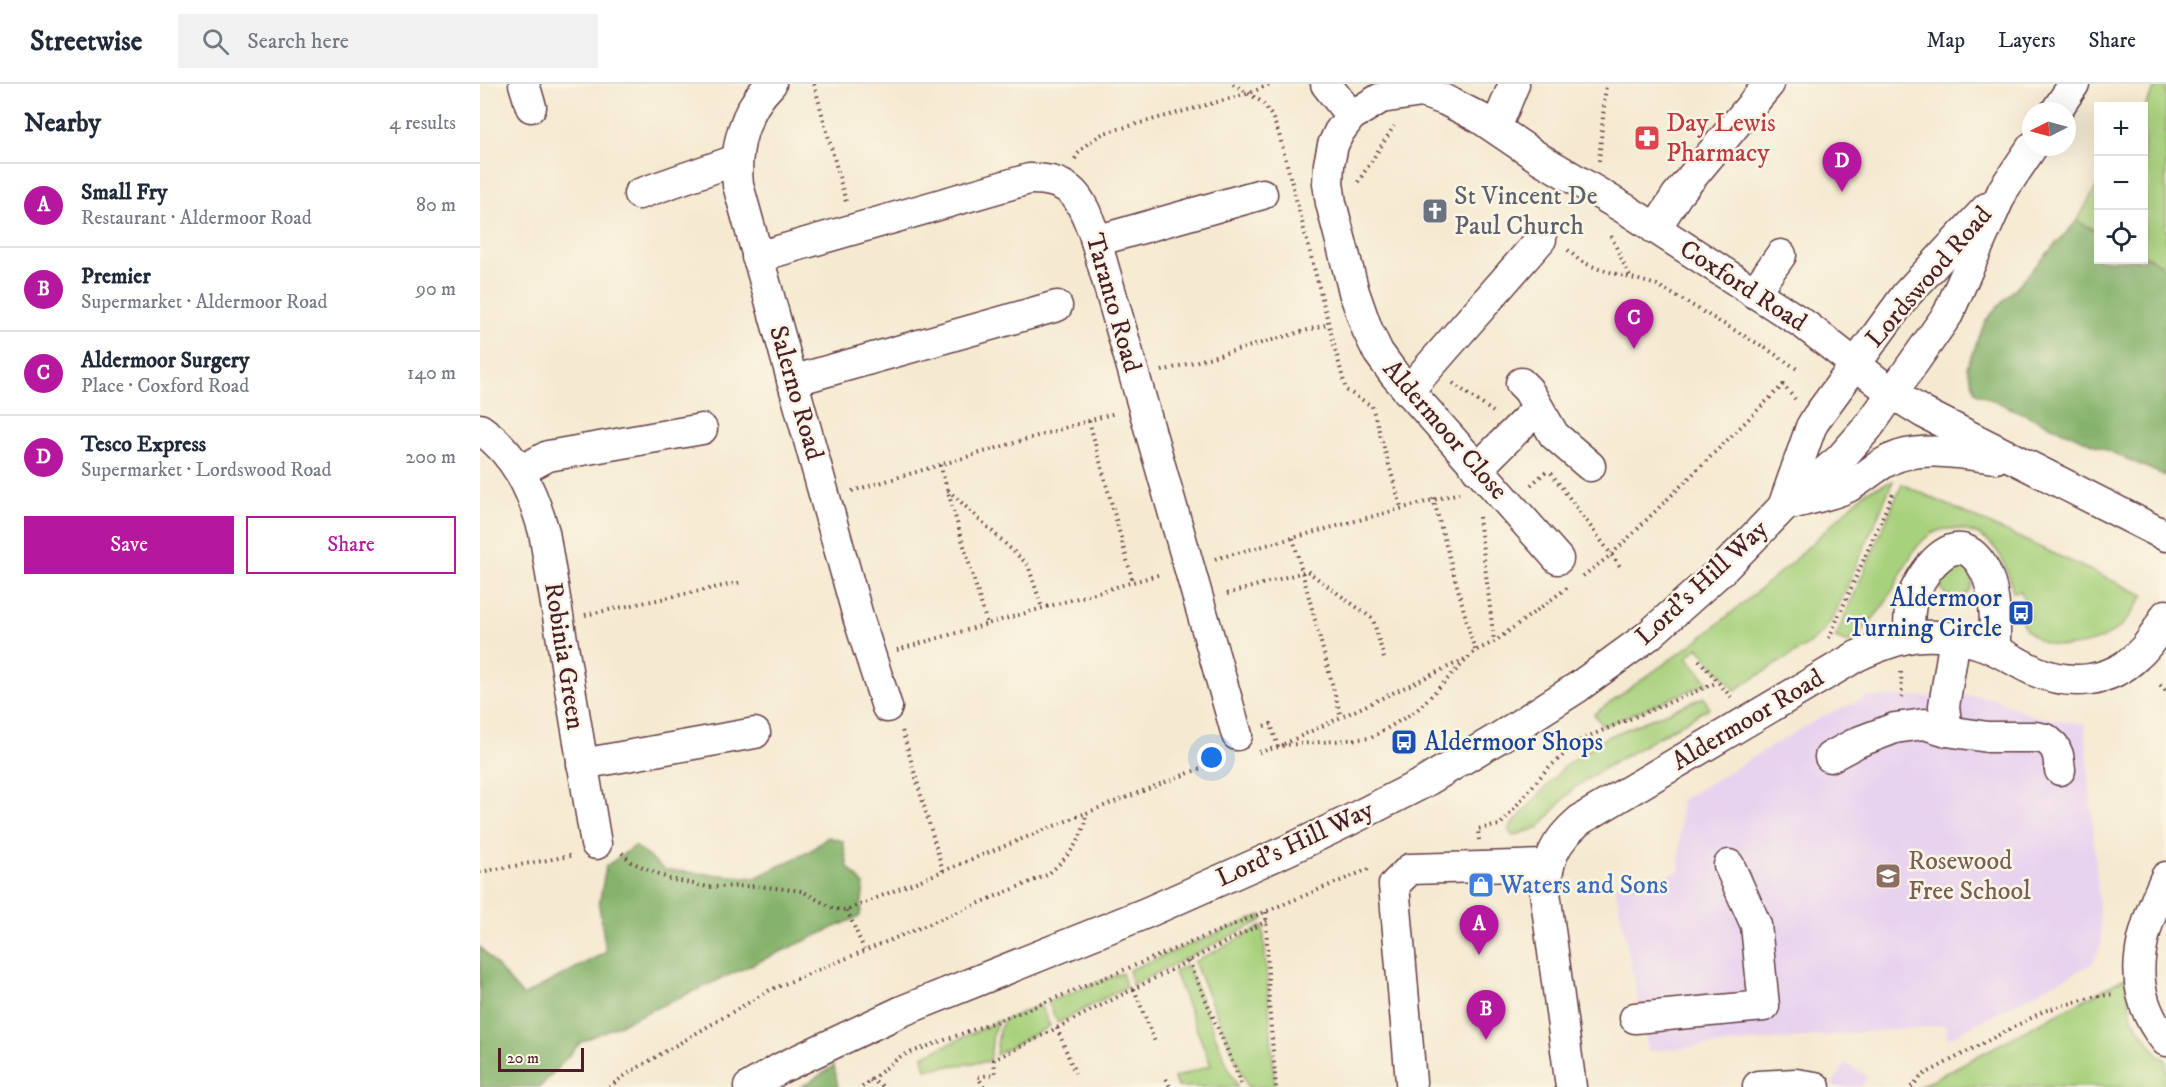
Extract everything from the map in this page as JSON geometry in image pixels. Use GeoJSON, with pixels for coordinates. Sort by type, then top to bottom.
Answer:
{"type":"FeatureCollection","features":[{"type":"Feature","properties":{"kind":"street","name":"Salerno Road"},"geometry":{"type":"LineString","coordinates":[[771,84],[758,99],[750,114],[738,149],[736,160],[738,185],[825,498],[887,707]]}},
{"type":"Feature","properties":{"kind":"street"},"geometry":{"type":"LineString","coordinates":[[1326,84],[1352,116]]}},
{"type":"Feature","properties":{"kind":"street"},"geometry":{"type":"LineString","coordinates":[[1496,128],[1514,84]]}},
{"type":"Feature","properties":{"kind":"street"},"geometry":{"type":"LineString","coordinates":[[1655,229],[1677,195],[1769,84]]}},
{"type":"Feature","properties":{"kind":"street"},"geometry":{"type":"LineString","coordinates":[[2062,102],[2074,84]]}},
{"type":"Feature","properties":{"kind":"street","name":"Coxford Road"},"geometry":{"type":"LineString","coordinates":[[1352,116],[1382,98],[1422,92],[1445,100],[1480,118],[1805,325],[1892,393],[1941,422],[2166,536]]}},
{"type":"Feature","properties":{"kind":"street","name":"Aldermoor Close"},"geometry":{"type":"LineString","coordinates":[[1352,116],[1339,132],[1333,145],[1328,183],[1354,292],[1367,329],[1378,352],[1408,391],[1558,559]]}},
{"type":"Feature","properties":{"kind":"street","name":"Lordswood Road"},"geometry":{"type":"LineString","coordinates":[[1856,364],[1906,294],[2003,190],[2026,156]]}},
{"type":"Feature","properties":{"kind":"street"},"geometry":{"type":"LineString","coordinates":[[639,194],[736,160]]}},
{"type":"Feature","properties":{"kind":"street"},"geometry":{"type":"LineString","coordinates":[[758,257],[1029,179],[1046,179],[1064,185]]}},
{"type":"Feature","properties":{"kind":"street","name":"Taranto Road"},"geometry":{"type":"LineString","coordinates":[[1064,185],[1073,190],[1085,209],[1096,241],[1240,750]]}},
{"type":"Feature","properties":{"kind":"street","name":"Lordswood Road"},"geometry":{"type":"LineString","coordinates":[[1892,393],[1948,314],[2003,190]]}},
{"type":"Feature","properties":{"kind":"street"},"geometry":{"type":"LineString","coordinates":[[1096,241],[1262,194]]}},
{"type":"Feature","properties":{"kind":"street"},"geometry":{"type":"LineString","coordinates":[[1408,391],[1541,239]]}},
{"type":"Feature","properties":{"kind":"street"},"geometry":{"type":"LineString","coordinates":[[1754,293],[1781,255]]}},
{"type":"Feature","properties":{"kind":"street"},"geometry":{"type":"LineString","coordinates":[[792,381],[1057,306]]}},
{"type":"Feature","properties":{"kind":"street","name":"Lord's Hill Way"},"geometry":{"type":"LineString","coordinates":[[1783,507],[1811,427],[1856,364]]}},
{"type":"Feature","properties":{"kind":"street"},"geometry":{"type":"LineString","coordinates":[[1521,383],[1528,390],[1554,435],[1590,466]]}},
{"type":"Feature","properties":{"kind":"street","name":"Lord's Hill Way"},"geometry":{"type":"LineString","coordinates":[[749,1087],[781,1068],[902,1011],[1157,908],[1288,850],[1423,783],[1500,737],[1578,687],[1647,636],[1725,567],[1783,507],[1840,459],[1869,426],[1892,393]]}},
{"type":"Feature","properties":{"kind":"street"},"geometry":{"type":"LineString","coordinates":[[1477,469],[1538,408]]}},
{"type":"Feature","properties":{"kind":"street","name":"Robinia Green"},"geometry":{"type":"LineString","coordinates":[[480,429],[504,448],[520,471],[535,504],[544,532],[596,849]]}},
{"type":"Feature","properties":{"kind":"street"},"geometry":{"type":"LineString","coordinates":[[520,471],[548,456],[702,429]]}},
{"type":"Feature","properties":{"kind":"street"},"geometry":{"type":"LineString","coordinates":[[1783,507],[1848,487],[1875,468],[1898,457],[1916,453],[1939,452],[2014,459]]}},
{"type":"Feature","properties":{"kind":"street"},"geometry":{"type":"LineString","coordinates":[[1909,636],[1909,617],[1914,593],[1930,566],[1940,555],[1950,550],[1960,549],[1971,552],[1982,564],[1990,585],[1995,612],[1995,649]]}},
{"type":"Feature","properties":{"kind":"street","name":"Aldermoor Road"},"geometry":{"type":"LineString","coordinates":[[1571,1087],[1545,892],[1547,865],[1556,846],[1565,833],[1580,820],[1857,656],[1888,641],[1909,636],[1955,638],[1995,649],[2034,670],[2076,682],[2097,679],[2117,671],[2137,657],[2152,639],[2166,615]]}},
{"type":"Feature","properties":{"kind":"street"},"geometry":{"type":"LineString","coordinates":[[1947,732],[1944,706],[1955,638]]}},
{"type":"Feature","properties":{"kind":"street"},"geometry":{"type":"LineString","coordinates":[[1830,757],[1858,742],[1895,728],[1924,724],[1947,732],[2000,738],[2046,739],[2054,746],[2060,770]]}},
{"type":"Feature","properties":{"kind":"street"},"geometry":{"type":"LineString","coordinates":[[582,764],[755,733]]}},
{"type":"Feature","properties":{"kind":"street"},"geometry":{"type":"LineString","coordinates":[[1411,1082],[1394,885],[1410,869],[1547,865]]}},
{"type":"Feature","properties":{"kind":"street"},"geometry":{"type":"LineString","coordinates":[[1635,1018],[1764,1006],[1756,925],[1729,865]]}},
{"type":"Feature","properties":{"kind":"street"},"geometry":{"type":"LineString","coordinates":[[2166,877],[2149,919],[2140,951],[2140,990],[2146,1010],[2166,1041]]}},
{"type":"Feature","properties":{"kind":"street"},"geometry":{"type":"LineString","coordinates":[[1758,1086],[1796,1084],[1815,1087]]}},
{"type":"Feature","properties":{"kind":"path"},"geometry":{"type":"LineString","coordinates":[[814,84],[854,229]]}},
{"type":"Feature","properties":{"kind":"path"},"geometry":{"type":"LineString","coordinates":[[1064,185],[1079,152],[1090,141],[1104,133],[1250,93],[1270,84]]}},
{"type":"Feature","properties":{"kind":"path"},"geometry":{"type":"LineString","coordinates":[[1596,192],[1606,84]]}},
{"type":"Feature","properties":{"kind":"path"},"geometry":{"type":"LineString","coordinates":[[1541,239],[1549,233],[1580,261],[1599,269],[1657,285],[1739,332],[1797,369]]}},
{"type":"Feature","properties":{"kind":"path"},"geometry":{"type":"LineString","coordinates":[[825,498],[1089,421],[1138,392],[1329,324]]}},
{"type":"Feature","properties":{"kind":"path"},"geometry":{"type":"LineString","coordinates":[[480,872],[596,849],[670,879],[708,887],[756,886],[802,891],[834,909],[847,910],[1199,769],[1240,750],[1371,738],[1416,711],[1475,651],[1494,642],[1611,555],[1783,385],[1794,398]]}},
{"type":"Feature","properties":{"kind":"path"},"geometry":{"type":"LineString","coordinates":[[1089,421],[1132,582]]}},
{"type":"Feature","properties":{"kind":"path"},"geometry":{"type":"LineString","coordinates":[[940,465],[987,624]]}},
{"type":"Feature","properties":{"kind":"path"},"geometry":{"type":"LineString","coordinates":[[1473,512],[1479,517],[1486,518],[1498,513],[1548,470]]}},
{"type":"Feature","properties":{"kind":"path"},"geometry":{"type":"LineString","coordinates":[[1829,639],[1898,482]]}},
{"type":"Feature","properties":{"kind":"path"},"geometry":{"type":"LineString","coordinates":[[947,489],[1028,565],[1042,608]]}},
{"type":"Feature","properties":{"kind":"path"},"geometry":{"type":"LineString","coordinates":[[872,657],[1433,498],[1458,492],[1463,499]]}},
{"type":"Feature","properties":{"kind":"path"},"geometry":{"type":"LineString","coordinates":[[1433,498],[1475,651]]}},
{"type":"Feature","properties":{"kind":"path"},"geometry":{"type":"LineString","coordinates":[[1479,517],[1494,642]]}},
{"type":"Feature","properties":{"kind":"path"},"geometry":{"type":"LineString","coordinates":[[1293,537],[1341,717]]}},
{"type":"Feature","properties":{"kind":"path"},"geometry":{"type":"LineString","coordinates":[[1198,603],[1307,571],[1373,619],[1385,662]]}},
{"type":"Feature","properties":{"kind":"path"},"geometry":{"type":"LineString","coordinates":[[558,621],[742,582]]}},
{"type":"Feature","properties":{"kind":"path"},"geometry":{"type":"LineString","coordinates":[[1276,748],[1468,658]]}},
{"type":"Feature","properties":{"kind":"path"},"geometry":{"type":"LineString","coordinates":[[1699,660],[1735,702]]}},
{"type":"Feature","properties":{"kind":"path"},"geometry":{"type":"LineString","coordinates":[[1479,844],[1478,830],[1500,825],[1547,769],[1582,740],[1718,682]]}},
{"type":"Feature","properties":{"kind":"path"},"geometry":{"type":"LineString","coordinates":[[2160,685],[2166,691]]}},
{"type":"Feature","properties":{"kind":"path"},"geometry":{"type":"LineString","coordinates":[[887,707],[900,722],[943,871]]}},
{"type":"Feature","properties":{"kind":"path"},"geometry":{"type":"LineString","coordinates":[[609,1087],[627,1074],[770,990],[864,949],[1047,875],[1063,862],[1076,844],[1086,825],[1086,813]]}},
{"type":"Feature","properties":{"kind":"path"},"geometry":{"type":"LineString","coordinates":[[862,1087],[901,1056],[1024,1011],[1372,867]]}},
{"type":"Feature","properties":{"kind":"path"},"geometry":{"type":"LineString","coordinates":[[847,910],[864,949]]}},
{"type":"Feature","properties":{"kind":"path"},"geometry":{"type":"LineString","coordinates":[[1266,912],[1269,1004],[1276,1087]]}},
{"type":"Feature","properties":{"kind":"path"},"geometry":{"type":"LineString","coordinates":[[984,1087],[978,1077],[995,1074],[994,1060],[1267,921]]}},
{"type":"Feature","properties":{"kind":"path"},"geometry":{"type":"LineString","coordinates":[[1189,961],[1243,1087]]}},
{"type":"Feature","properties":{"kind":"path"},"geometry":{"type":"LineString","coordinates":[[1134,989],[1155,1042]]}},
{"type":"Feature","properties":{"kind":"path"},"geometry":{"type":"LineString","coordinates":[[1911,1087],[1923,1075],[2044,1011],[2093,997],[2140,990]]}},
{"type":"Feature","properties":{"kind":"path"},"geometry":{"type":"LineString","coordinates":[[1057,1028],[1075,1073]]}},
{"type":"Feature","properties":{"kind":"path"},"geometry":{"type":"LineString","coordinates":[[1166,1079],[1170,1087]]}},
{"type":"Feature","properties":{"kind":"path"},"geometry":{"type":"LineString","coordinates":[[870,1080],[873,1087]]}},
{"type":"Feature","properties":{"kind":"path"},"geometry":{"type":"LineString","coordinates":[[870,1080],[885,1087]]}},
{"type":"Feature","properties":{"kind":"shaded area","name":"Rosewood Free School"},"geometry":{"type":"Polygon","coordinates":[[[1981,696],[1993,698],[2027,715],[2085,724],[2102,944],[2092,964],[1947,1039],[1946,1025],[1648,1051],[1615,885],[1679,872],[1681,800],[1823,716],[1867,697],[1981,696]]]}},
{"type":"Feature","properties":{"kind":"shaded area"},"geometry":{"type":"Polygon","coordinates":[[[1846,1063],[1868,1077],[1861,1087],[1832,1085],[1846,1063]]]}},
{"type":"Feature","properties":{"kind":"green space"},"geometry":{"type":"Polygon","coordinates":[[[2157,84],[2166,84],[2166,270],[2161,264],[2148,257],[2147,102],[2157,84]]]}},
{"type":"Feature","properties":{"kind":"green space"},"geometry":{"type":"Polygon","coordinates":[[[2094,191],[2094,230],[2077,221],[2094,191]]]}},
{"type":"Feature","properties":{"kind":"green space"},"geometry":{"type":"Polygon","coordinates":[[[2077,221],[2094,230],[2094,264],[2148,264],[2148,257],[2161,264],[2166,270],[2166,476],[1976,393],[1967,367],[1986,320],[2077,221]]]}},
{"type":"Feature","properties":{"kind":"green space"},"geometry":{"type":"Polygon","coordinates":[[[1893,481],[1835,614],[1825,630],[1809,644],[1735,690],[1698,647],[1687,657],[1708,683],[1603,726],[1594,714],[1706,634],[1791,563],[1867,491],[1893,481]]]}},
{"type":"Feature","properties":{"kind":"green space"},"geometry":{"type":"Polygon","coordinates":[[[1902,484],[2144,595],[2123,624],[2103,638],[2077,646],[2051,644],[2039,640],[2021,621],[2030,617],[2021,591],[2013,592],[2004,564],[1989,542],[1971,532],[1952,529],[1937,531],[1925,538],[1915,549],[1892,592],[1871,621],[1848,643],[1835,638],[1902,484]]]}},
{"type":"Feature","properties":{"kind":"green space"},"geometry":{"type":"Polygon","coordinates":[[[1956,566],[1968,570],[1972,582],[1968,594],[1956,598],[1944,594],[1940,582],[1944,570],[1956,566]]]}},
{"type":"Feature","properties":{"kind":"green space"},"geometry":{"type":"Polygon","coordinates":[[[1704,697],[1709,708],[1601,770],[1573,789],[1539,827],[1513,836],[1508,829],[1565,766],[1605,738],[1704,697]]]}},
{"type":"Feature","properties":{"kind":"green space"},"geometry":{"type":"Polygon","coordinates":[[[828,837],[843,841],[848,867],[864,885],[860,916],[581,1042],[540,1087],[480,1087],[480,947],[523,996],[606,952],[599,905],[606,866],[635,846],[665,870],[755,878],[810,851],[828,837]]]}},
{"type":"Feature","properties":{"kind":"green space"},"geometry":{"type":"Polygon","coordinates":[[[1261,915],[1263,920],[1132,985],[1129,970],[1261,915]]]}},
{"type":"Feature","properties":{"kind":"green space"},"geometry":{"type":"Polygon","coordinates":[[[1263,926],[1275,1087],[1248,1087],[1194,962],[1263,926]]]}},
{"type":"Feature","properties":{"kind":"green space"},"geometry":{"type":"Polygon","coordinates":[[[1187,965],[1238,1087],[1177,1087],[1174,1078],[1211,1065],[1174,972],[1187,965]]]}},
{"type":"Feature","properties":{"kind":"green space"},"geometry":{"type":"Polygon","coordinates":[[[1122,973],[1126,987],[1058,1023],[1048,1002],[1122,973]]]}},
{"type":"Feature","properties":{"kind":"green space"},"geometry":{"type":"Polygon","coordinates":[[[2125,978],[2132,1018],[2159,1056],[2166,1060],[2166,1087],[1919,1087],[2125,978]]]}},
{"type":"Feature","properties":{"kind":"green space"},"geometry":{"type":"Polygon","coordinates":[[[1040,1005],[1050,1026],[996,1055],[999,1031],[1004,1020],[1040,1005]]]}},
{"type":"Feature","properties":{"kind":"green space"},"geometry":{"type":"Polygon","coordinates":[[[999,1021],[993,1032],[990,1061],[926,1069],[923,1056],[999,1021]]]}},
{"type":"Feature","properties":{"kind":"green space"},"geometry":{"type":"Polygon","coordinates":[[[834,1066],[838,1087],[801,1087],[834,1066]]]}},
{"type":"Feature","properties":{"kind":"place","name":"Day Lewis Pharmacy"},"geometry":{"type":"Point","coordinates":[1647,138]}},
{"type":"Feature","properties":{"kind":"place","name":"Tesco Express"},"geometry":{"type":"Point","coordinates":[1842,192]}},
{"type":"Feature","properties":{"kind":"place","name":"St Vincent De Paul Church"},"geometry":{"type":"Point","coordinates":[1435,211]}},
{"type":"Feature","properties":{"kind":"place","name":"Aldermoor Surgery"},"geometry":{"type":"Point","coordinates":[1634,349]}},
{"type":"Feature","properties":{"kind":"place","name":"Aldermoor Turning Circle"},"geometry":{"type":"Point","coordinates":[2021,613]}},
{"type":"Feature","properties":{"kind":"place","name":"Aldermoor Shops"},"geometry":{"type":"Point","coordinates":[1404,742]}},
{"type":"Feature","properties":{"kind":"place","name":"Rosewood Free School"},"geometry":{"type":"Point","coordinates":[1888,876]}},
{"type":"Feature","properties":{"kind":"place","name":"Waters and Sons"},"geometry":{"type":"Point","coordinates":[1481,885]}},
{"type":"Feature","properties":{"kind":"place","name":"Small Fry"},"geometry":{"type":"Point","coordinates":[1479,955]}},
{"type":"Feature","properties":{"kind":"place","name":"Premier"},"geometry":{"type":"Point","coordinates":[1486,1040]}}]}
